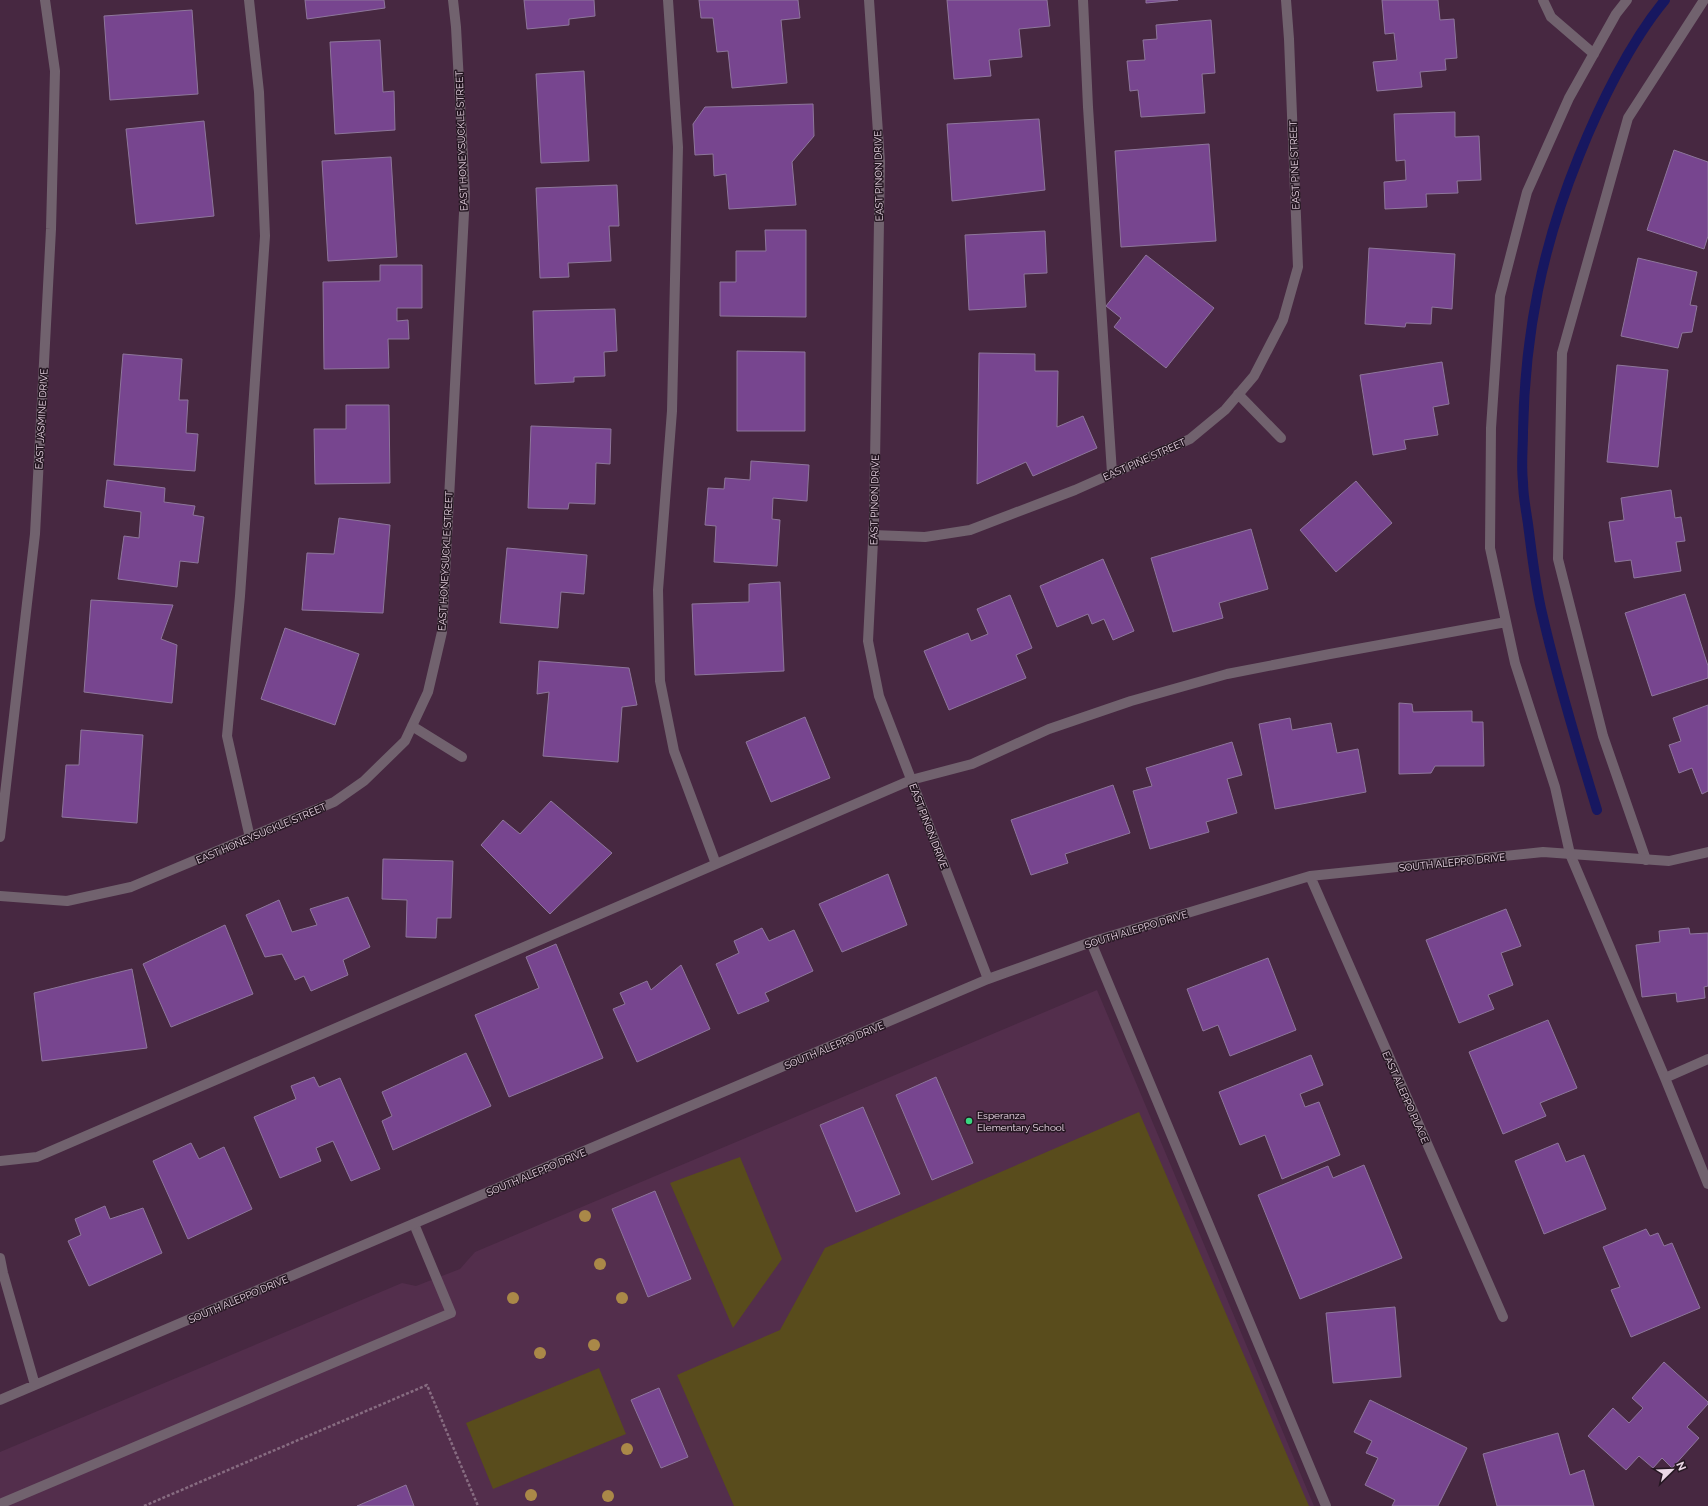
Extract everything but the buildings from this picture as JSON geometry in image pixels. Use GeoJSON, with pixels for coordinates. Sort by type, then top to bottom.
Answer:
{"type":"FeatureCollection","features":[{"type":"Feature","properties":{"kind":"street","name":"EAST JASMINE DRIVE"},"geometry":{"type":"LineString","coordinates":[[0,838],[35,534],[51,228],[55,71],[45,0]]}},
{"type":"Feature","properties":{"kind":"street"},"geometry":{"type":"LineString","coordinates":[[249,0],[259,92],[266,236],[240,596],[227,736],[250,838]]}},
{"type":"Feature","properties":{"kind":"street","name":"EAST HONEYSUCKLE STREET"},"geometry":{"type":"LineString","coordinates":[[0,896],[67,901],[131,887],[334,802],[364,781],[405,741],[428,692],[442,632],[465,194],[456,27],[453,0]]}},
{"type":"Feature","properties":{"kind":"street"},"geometry":{"type":"LineString","coordinates":[[668,0],[678,147],[672,411],[658,590],[660,681],[674,751],[716,864]]}},
{"type":"Feature","properties":{"kind":"street","name":"EAST PINON DRIVE"},"geometry":{"type":"LineString","coordinates":[[869,0],[880,162],[873,534],[868,641],[879,696],[988,979]]}},
{"type":"Feature","properties":{"kind":"street"},"geometry":{"type":"LineString","coordinates":[[1083,0],[1088,107],[1112,473]]}},
{"type":"Feature","properties":{"kind":"street","name":"EAST PINE STREET"},"geometry":{"type":"LineString","coordinates":[[873,534],[925,537],[970,530],[1075,490],[1190,439],[1224,410],[1254,376],[1283,320],[1298,267],[1289,39],[1286,0]]}},
{"type":"Feature","properties":{"kind":"street"},"geometry":{"type":"LineString","coordinates":[[1543,0],[1551,17],[1594,54]]}},
{"type":"Feature","properties":{"kind":"street"},"geometry":{"type":"LineString","coordinates":[[1627,0],[1616,14],[1569,98],[1527,192],[1500,296],[1491,428],[1490,548],[1515,663],[1555,787],[1570,854],[1665,1078],[1708,1184]]}},
{"type":"Feature","properties":{"kind":"street"},"geometry":{"type":"LineString","coordinates":[[1646,860],[1603,736],[1558,558],[1562,353],[1628,118],[1704,0]]}},
{"type":"Feature","properties":{"kind":"street"},"geometry":{"type":"LineString","coordinates":[[1238,394],[1281,438]]}},
{"type":"Feature","properties":{"kind":"street"},"geometry":{"type":"LineString","coordinates":[[0,1161],[37,1157],[911,780],[972,764],[1049,729],[1131,701],[1228,674],[1506,622]]}},
{"type":"Feature","properties":{"kind":"street"},"geometry":{"type":"LineString","coordinates":[[412,726],[462,757]]}},
{"type":"Feature","properties":{"kind":"street","name":"SOUTH ALEPPO DRIVE"},"geometry":{"type":"LineString","coordinates":[[0,1400],[988,979],[1091,942],[1310,876],[1543,852],[1669,861],[1708,852]]}},
{"type":"Feature","properties":{"kind":"street","name":"EAST ALEPPO PLACE"},"geometry":{"type":"LineString","coordinates":[[1310,876],[1503,1317]]}},
{"type":"Feature","properties":{"kind":"street"},"geometry":{"type":"LineString","coordinates":[[1091,942],[1326,1506]]}},
{"type":"Feature","properties":{"kind":"street"},"geometry":{"type":"LineString","coordinates":[[1665,1078],[1708,1059]]}},
{"type":"Feature","properties":{"kind":"street"},"geometry":{"type":"LineString","coordinates":[[0,1504],[451,1313],[414,1224]]}},
{"type":"Feature","properties":{"kind":"street"},"geometry":{"type":"LineString","coordinates":[[0,1258],[35,1385]]}},
{"type":"Feature","properties":{"kind":"path"},"geometry":{"type":"LineString","coordinates":[[144,1506],[427,1385],[478,1506]]}},
{"type":"Feature","properties":{"kind":"shaded area","name":"Esperanza Elementary School"},"geometry":{"type":"Polygon","coordinates":[[[1097,990],[1314,1506],[0,1506],[0,1452],[402,1283],[416,1286],[460,1269],[475,1252],[1097,990]]]}},
{"type":"Feature","properties":{"kind":"shaded area"},"geometry":{"type":"Polygon","coordinates":[[[1139,1112],[1309,1506],[734,1506],[677,1375],[780,1330],[825,1248],[1139,1112]]]}},
{"type":"Feature","properties":{"kind":"shaded area"},"geometry":{"type":"Polygon","coordinates":[[[740,1157],[782,1259],[733,1328],[670,1183],[740,1157]]]}},
{"type":"Feature","properties":{"kind":"shaded area"},"geometry":{"type":"Polygon","coordinates":[[[599,1368],[626,1434],[493,1489],[466,1423],[599,1368]]]}},
{"type":"Feature","properties":{"kind":"waterway"},"geometry":{"type":"LineString","coordinates":[[1597,810],[1554,662],[1542,613],[1536,580],[1524,498],[1522,469],[1524,395],[1527,359],[1538,291],[1546,257],[1566,190],[1579,156],[1616,75],[1640,35],[1665,0]]}},
{"type":"Feature","properties":{"kind":"place","name":"Esperanza Elementary School"},"geometry":{"type":"Point","coordinates":[969,1121]}}]}
